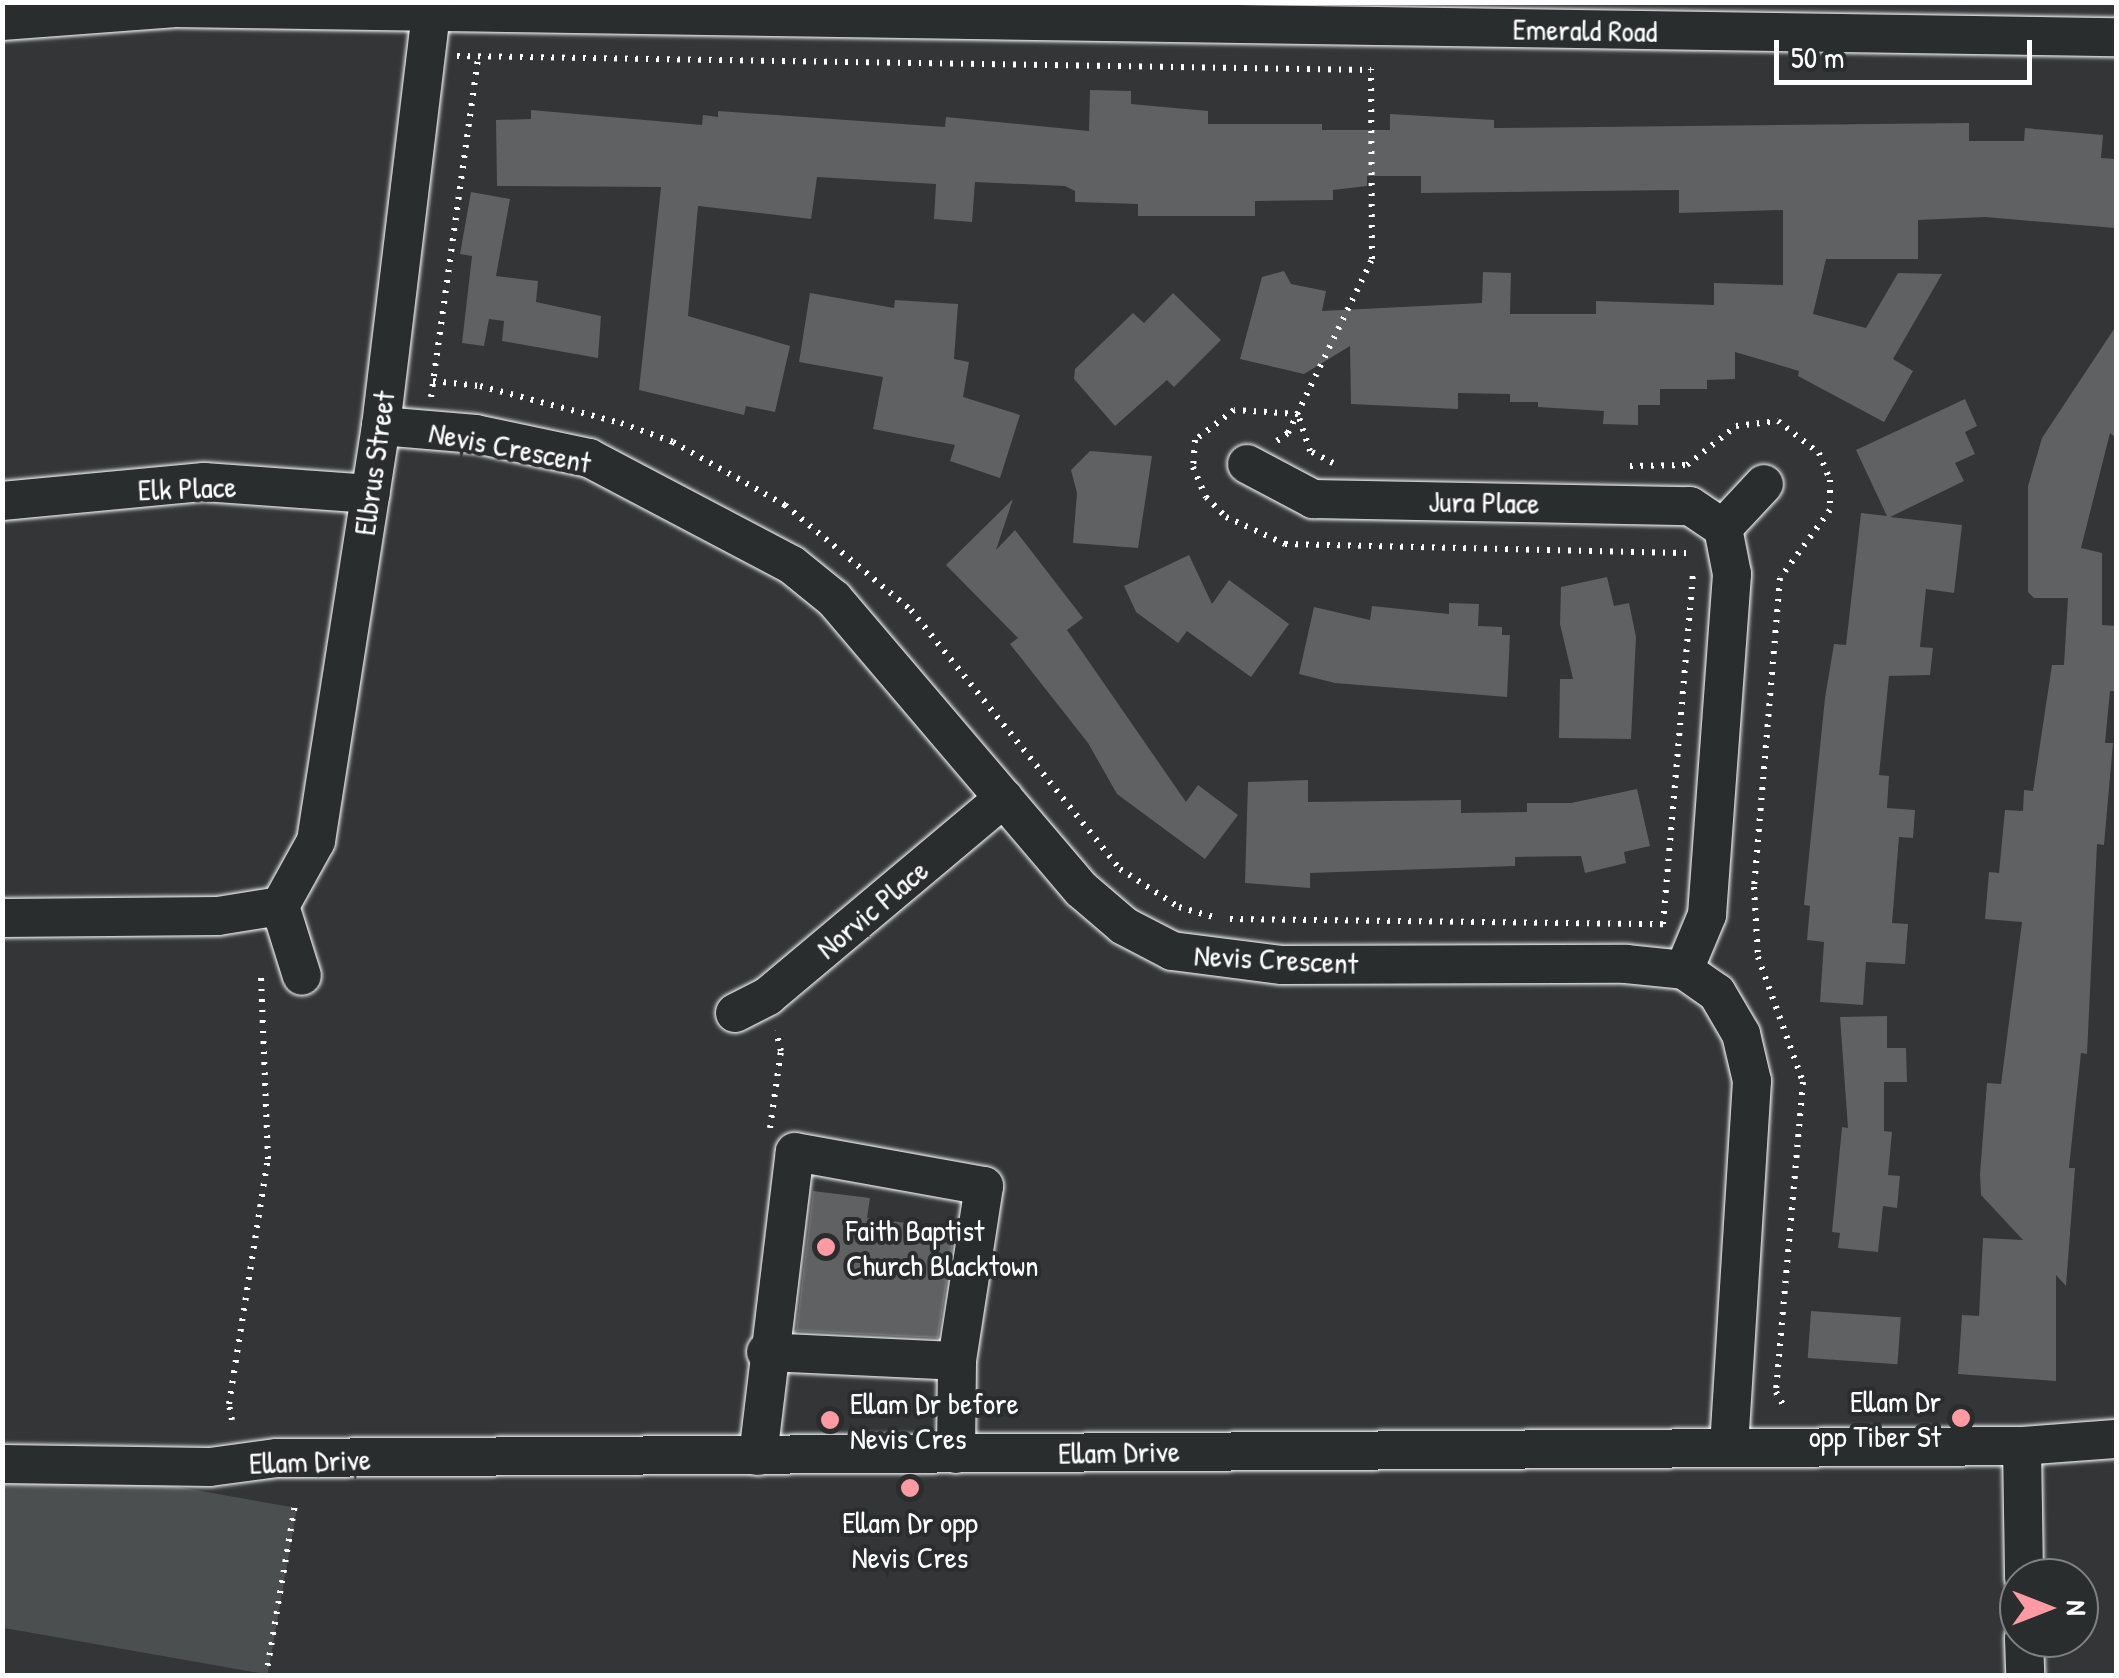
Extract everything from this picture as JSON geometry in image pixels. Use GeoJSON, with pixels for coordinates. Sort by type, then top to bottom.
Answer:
{"type":"FeatureCollection","features":[{"type":"Feature","properties":{"kind":"street","name":"Emerald Road"},"geometry":{"type":"LineString","coordinates":[[2,22],[173,8],[754,10],[1370,27],[1781,18],[2116,37]]}},
{"type":"Feature","properties":{"kind":"street","name":"Elbrus Street"},"geometry":{"type":"LineString","coordinates":[[268,908],[316,841],[381,426],[431,10]]}},
{"type":"Feature","properties":{"kind":"street","name":"Nevis Crescent"},"geometry":{"type":"LineString","coordinates":[[381,426],[589,458],[792,565],[834,599],[1082,890],[1124,926],[1172,951],[1282,965],[1626,964],[1684,970]]}},
{"type":"Feature","properties":{"kind":"street","name":"Jura Place"},"geometry":{"type":"LineString","coordinates":[[1247,464],[1313,500],[1690,506],[1723,528]]}},
{"type":"Feature","properties":{"kind":"street","name":"Elk Place"},"geometry":{"type":"LineString","coordinates":[[2,501],[204,482],[371,494]]}},
{"type":"Feature","properties":{"kind":"street"},"geometry":{"type":"LineString","coordinates":[[1729,1446],[1752,1081],[1741,1034],[1717,993],[1684,970],[1707,915],[1732,574],[1723,528],[1764,484]]}},
{"type":"Feature","properties":{"kind":"street","name":"Norvic Place"},"geometry":{"type":"LineString","coordinates":[[735,1013],[768,996],[1004,798]]}},
{"type":"Feature","properties":{"kind":"street"},"geometry":{"type":"LineString","coordinates":[[2,918],[268,908],[302,976]]}},
{"type":"Feature","properties":{"kind":"street"},"geometry":{"type":"LineString","coordinates":[[758,1456],[766,1352],[794,1152],[984,1186],[958,1361],[956,1454]]}},
{"type":"Feature","properties":{"kind":"street"},"geometry":{"type":"LineString","coordinates":[[766,1352],[958,1361]]}},
{"type":"Feature","properties":{"kind":"street","name":"Ellam Drive"},"geometry":{"type":"LineString","coordinates":[[2,1464],[210,1467],[277,1458],[2022,1446],[2116,1440]]}},
{"type":"Feature","properties":{"kind":"street"},"geometry":{"type":"LineString","coordinates":[[2022,1446],[2024,1558]]}},
{"type":"Feature","properties":{"kind":"path"},"geometry":{"type":"LineString","coordinates":[[1247,464],[1288,433],[1372,259],[1370,27]]}},
{"type":"Feature","properties":{"kind":"path"},"geometry":{"type":"LineString","coordinates":[[426,56],[1370,70]]}},
{"type":"Feature","properties":{"kind":"path"},"geometry":{"type":"LineString","coordinates":[[426,430],[478,57]]}},
{"type":"Feature","properties":{"kind":"path"},"geometry":{"type":"LineString","coordinates":[[433,381],[480,386],[622,423],[673,442],[785,505],[911,610],[1120,869],[1179,907],[1250,921],[1663,924],[1694,553],[1285,544],[1226,517],[1206,497],[1193,467],[1195,440],[1234,410],[1298,414]]}},
{"type":"Feature","properties":{"kind":"path"},"geometry":{"type":"LineString","coordinates":[[1298,414],[1310,452],[1352,464]]}},
{"type":"Feature","properties":{"kind":"path"},"geometry":{"type":"LineString","coordinates":[[1618,466],[1687,465],[1736,426],[1778,422],[1820,453],[1830,480],[1830,510],[1780,578],[1754,887],[1758,957],[1803,1082],[1776,1392],[1785,1408]]}},
{"type":"Feature","properties":{"kind":"path"},"geometry":{"type":"LineString","coordinates":[[232,1420],[268,1159],[268,908]]}},
{"type":"Feature","properties":{"kind":"path"},"geometry":{"type":"LineString","coordinates":[[266,1676],[295,1505]]}},
{"type":"Feature","properties":{"kind":"shaded area"},"geometry":{"type":"Polygon","coordinates":[[[7,1457],[297,1508],[268,1674],[2,1628],[2,1488],[7,1457]]]}},
{"type":"Feature","properties":{"kind":"building"},"geometry":{"type":"Polygon","coordinates":[[[1090,90],[1131,91],[1131,104],[1208,111],[1208,124],[1322,124],[1322,130],[1390,130],[1390,114],[1494,120],[1494,128],[1969,123],[1969,141],[2024,141],[2025,128],[2103,135],[2101,158],[2116,159],[2116,222],[2115,228],[1985,217],[1918,220],[1918,259],[1826,259],[1813,314],[1866,328],[1898,273],[1942,274],[1893,359],[1913,371],[1884,422],[1798,376],[1799,371],[1735,352],[1735,379],[1707,380],[1707,389],[1660,389],[1660,405],[1638,405],[1638,425],[1603,424],[1604,411],[1510,402],[1510,394],[1458,393],[1458,409],[1351,404],[1350,346],[1304,374],[1240,359],[1262,277],[1284,271],[1291,284],[1326,291],[1322,311],[1482,303],[1483,272],[1511,273],[1510,314],[1596,314],[1596,301],[1714,305],[1714,283],[1783,285],[1783,210],[1679,213],[1679,190],[1421,193],[1421,176],[1367,176],[1367,186],[1333,190],[1333,200],[1255,201],[1255,216],[1138,216],[1138,204],[1075,202],[1075,191],[1065,186],[975,182],[972,222],[934,219],[936,184],[817,177],[811,219],[698,206],[688,316],[790,346],[775,412],[746,406],[744,415],[639,390],[661,187],[497,186],[496,120],[531,119],[531,110],[702,125],[703,115],[718,117],[718,111],[945,127],[946,117],[1089,131],[1090,90]]]}},
{"type":"Feature","properties":{"kind":"building"},"geometry":{"type":"Polygon","coordinates":[[[471,192],[510,199],[496,276],[538,281],[536,302],[601,316],[598,358],[502,341],[504,321],[489,319],[484,346],[462,343],[472,256],[460,254],[471,192]]]}},
{"type":"Feature","properties":{"kind":"building"},"geometry":{"type":"Polygon","coordinates":[[[810,293],[894,308],[895,300],[958,304],[954,359],[969,362],[963,397],[1020,415],[1000,478],[950,461],[955,445],[873,429],[883,377],[799,362],[810,293]]]}},
{"type":"Feature","properties":{"kind":"building"},"geometry":{"type":"Polygon","coordinates":[[[1173,293],[1221,340],[1174,387],[1167,380],[1115,426],[1074,379],[1075,369],[1133,313],[1144,323],[1173,293]]]}},
{"type":"Feature","properties":{"kind":"building"},"geometry":{"type":"Polygon","coordinates":[[[2116,326],[2116,438],[2110,433],[2081,548],[2102,553],[2102,625],[2116,626],[2116,691],[2110,691],[2105,743],[2113,743],[2104,845],[2097,844],[2087,1054],[2081,1053],[2069,1168],[2075,1168],[2066,1286],[2056,1275],[2056,1381],[1958,1374],[1962,1315],[1979,1316],[1983,1238],[2023,1240],[1981,1195],[1980,1174],[1987,1083],[2001,1084],[2022,922],[1985,919],[1989,872],[1999,873],[2005,810],[2023,811],[2024,790],[2033,791],[2052,665],[2064,665],[2068,598],[2034,598],[2028,592],[2028,486],[2042,438],[2116,326]]]}},
{"type":"Feature","properties":{"kind":"building"},"geometry":{"type":"Polygon","coordinates":[[[1965,399],[1977,426],[1965,432],[1975,454],[1955,463],[1964,481],[1890,517],[1962,525],[1954,593],[1926,589],[1920,647],[1933,648],[1930,675],[1889,676],[1879,775],[1889,776],[1887,808],[1915,810],[1913,838],[1899,837],[1892,923],[1908,924],[1905,964],[1866,962],[1863,1005],[1820,1002],[1824,942],[1807,940],[1810,906],[1804,905],[1825,698],[1834,644],[1846,645],[1861,513],[1887,516],[1856,450],[1965,399]]]}},
{"type":"Feature","properties":{"kind":"building"},"geometry":{"type":"Polygon","coordinates":[[[1090,451],[1152,456],[1138,548],[1073,543],[1077,493],[1071,470],[1090,451]]]}},
{"type":"Feature","properties":{"kind":"building"},"geometry":{"type":"Polygon","coordinates":[[[1013,499],[996,550],[1015,530],[1083,618],[1067,630],[1186,802],[1198,785],[1238,815],[1205,859],[1117,794],[1088,743],[1010,644],[1018,638],[946,565],[1013,499]]]}},
{"type":"Feature","properties":{"kind":"building"},"geometry":{"type":"Polygon","coordinates":[[[1189,555],[1212,604],[1229,580],[1289,624],[1251,677],[1187,631],[1178,643],[1136,612],[1124,586],[1189,555]]]}},
{"type":"Feature","properties":{"kind":"building"},"geometry":{"type":"Polygon","coordinates":[[[1607,577],[1614,606],[1629,603],[1636,637],[1631,739],[1559,738],[1560,679],[1573,679],[1560,624],[1561,587],[1607,577]]]}},
{"type":"Feature","properties":{"kind":"building"},"geometry":{"type":"Polygon","coordinates":[[[1449,603],[1479,604],[1478,626],[1502,627],[1502,635],[1510,635],[1507,697],[1335,683],[1299,674],[1314,607],[1370,620],[1372,606],[1449,614],[1449,603]]]}},
{"type":"Feature","properties":{"kind":"building"},"geometry":{"type":"Polygon","coordinates":[[[1308,780],[1308,802],[1461,800],[1461,813],[1527,812],[1527,803],[1571,803],[1637,789],[1650,846],[1624,852],[1626,863],[1585,873],[1581,856],[1515,857],[1515,866],[1310,873],[1310,888],[1245,883],[1248,782],[1308,780]]]}},
{"type":"Feature","properties":{"kind":"building"},"geometry":{"type":"Polygon","coordinates":[[[1887,1016],[1887,1048],[1906,1048],[1907,1082],[1884,1082],[1884,1131],[1892,1132],[1888,1175],[1900,1176],[1897,1208],[1883,1206],[1878,1252],[1838,1248],[1840,1233],[1832,1232],[1842,1127],[1848,1128],[1840,1017],[1887,1016]]]}},
{"type":"Feature","properties":{"kind":"building"},"geometry":{"type":"Polygon","coordinates":[[[813,1191],[870,1198],[867,1218],[955,1229],[938,1338],[796,1331],[813,1191]]]}},
{"type":"Feature","properties":{"kind":"building"},"geometry":{"type":"Polygon","coordinates":[[[1811,1311],[1901,1317],[1898,1364],[1808,1358],[1811,1311]]]}},
{"type":"Feature","properties":{"kind":"place","name":"Faith Baptist Church Blacktown"},"geometry":{"type":"Point","coordinates":[826,1247]}},
{"type":"Feature","properties":{"kind":"place","name":"Ellam Dr opp Tiber St"},"geometry":{"type":"Point","coordinates":[1961,1418]}},
{"type":"Feature","properties":{"kind":"place","name":"Ellam Dr before Nevis Cres"},"geometry":{"type":"Point","coordinates":[830,1420]}},
{"type":"Feature","properties":{"kind":"place","name":"Ellam Dr opp Nevis Cres"},"geometry":{"type":"Point","coordinates":[910,1488]}}]}
